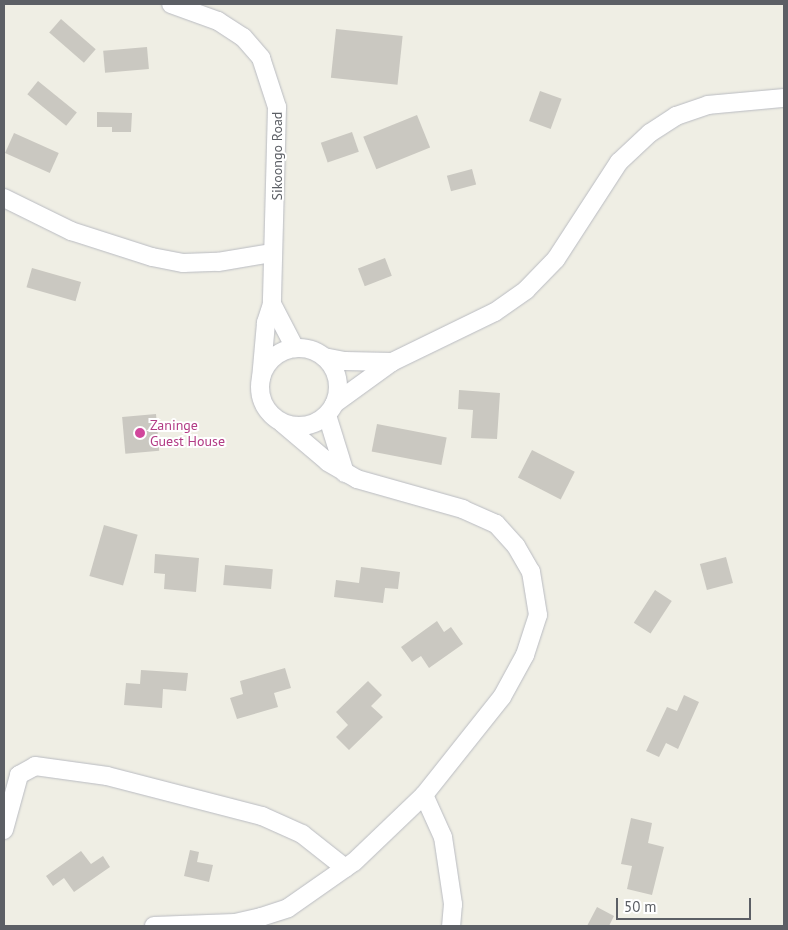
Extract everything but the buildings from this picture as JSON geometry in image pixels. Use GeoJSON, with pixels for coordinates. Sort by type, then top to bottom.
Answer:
{"type":"FeatureCollection","features":[{"type":"Feature","properties":{"kind":"street","name":"Sikoongo Road"},"geometry":{"type":"LineString","coordinates":[[171,4],[218,21],[243,37],[261,58],[270,79],[280,123],[272,253],[272,304]]}},
{"type":"Feature","properties":{"kind":"street"},"geometry":{"type":"LineString","coordinates":[[282,423],[306,426],[331,410],[392,362],[495,312],[526,290],[556,259],[619,162],[650,133],[676,116],[708,105],[784,98]]}},
{"type":"Feature","properties":{"kind":"street"},"geometry":{"type":"LineString","coordinates":[[4,198],[70,231],[152,257],[183,263],[218,262],[272,253]]}},
{"type":"Feature","properties":{"kind":"street"},"geometry":{"type":"LineString","coordinates":[[272,304],[295,348]]}},
{"type":"Feature","properties":{"kind":"street"},"geometry":{"type":"LineString","coordinates":[[154,926],[235,923],[261,917],[288,908],[345,868],[424,795],[514,680],[538,615],[531,572],[516,546],[496,524],[462,509],[380,489],[345,473],[282,423],[264,405],[260,379],[266,323],[272,304]]}},
{"type":"Feature","properties":{"kind":"street"},"geometry":{"type":"LineString","coordinates":[[260,379],[272,358],[295,348],[324,357],[392,362]]}},
{"type":"Feature","properties":{"kind":"street"},"geometry":{"type":"LineString","coordinates":[[324,357],[337,379],[331,410],[345,473]]}},
{"type":"Feature","properties":{"kind":"street"},"geometry":{"type":"LineString","coordinates":[[4,830],[19,775],[35,766],[106,776],[262,816],[302,834],[345,868]]}},
{"type":"Feature","properties":{"kind":"street"},"geometry":{"type":"LineString","coordinates":[[424,795],[443,837],[452,904],[451,926]]}},
{"type":"Feature","properties":{"kind":"place","name":"Zaninge Guest House"},"geometry":{"type":"Point","coordinates":[140,433]}}]}
